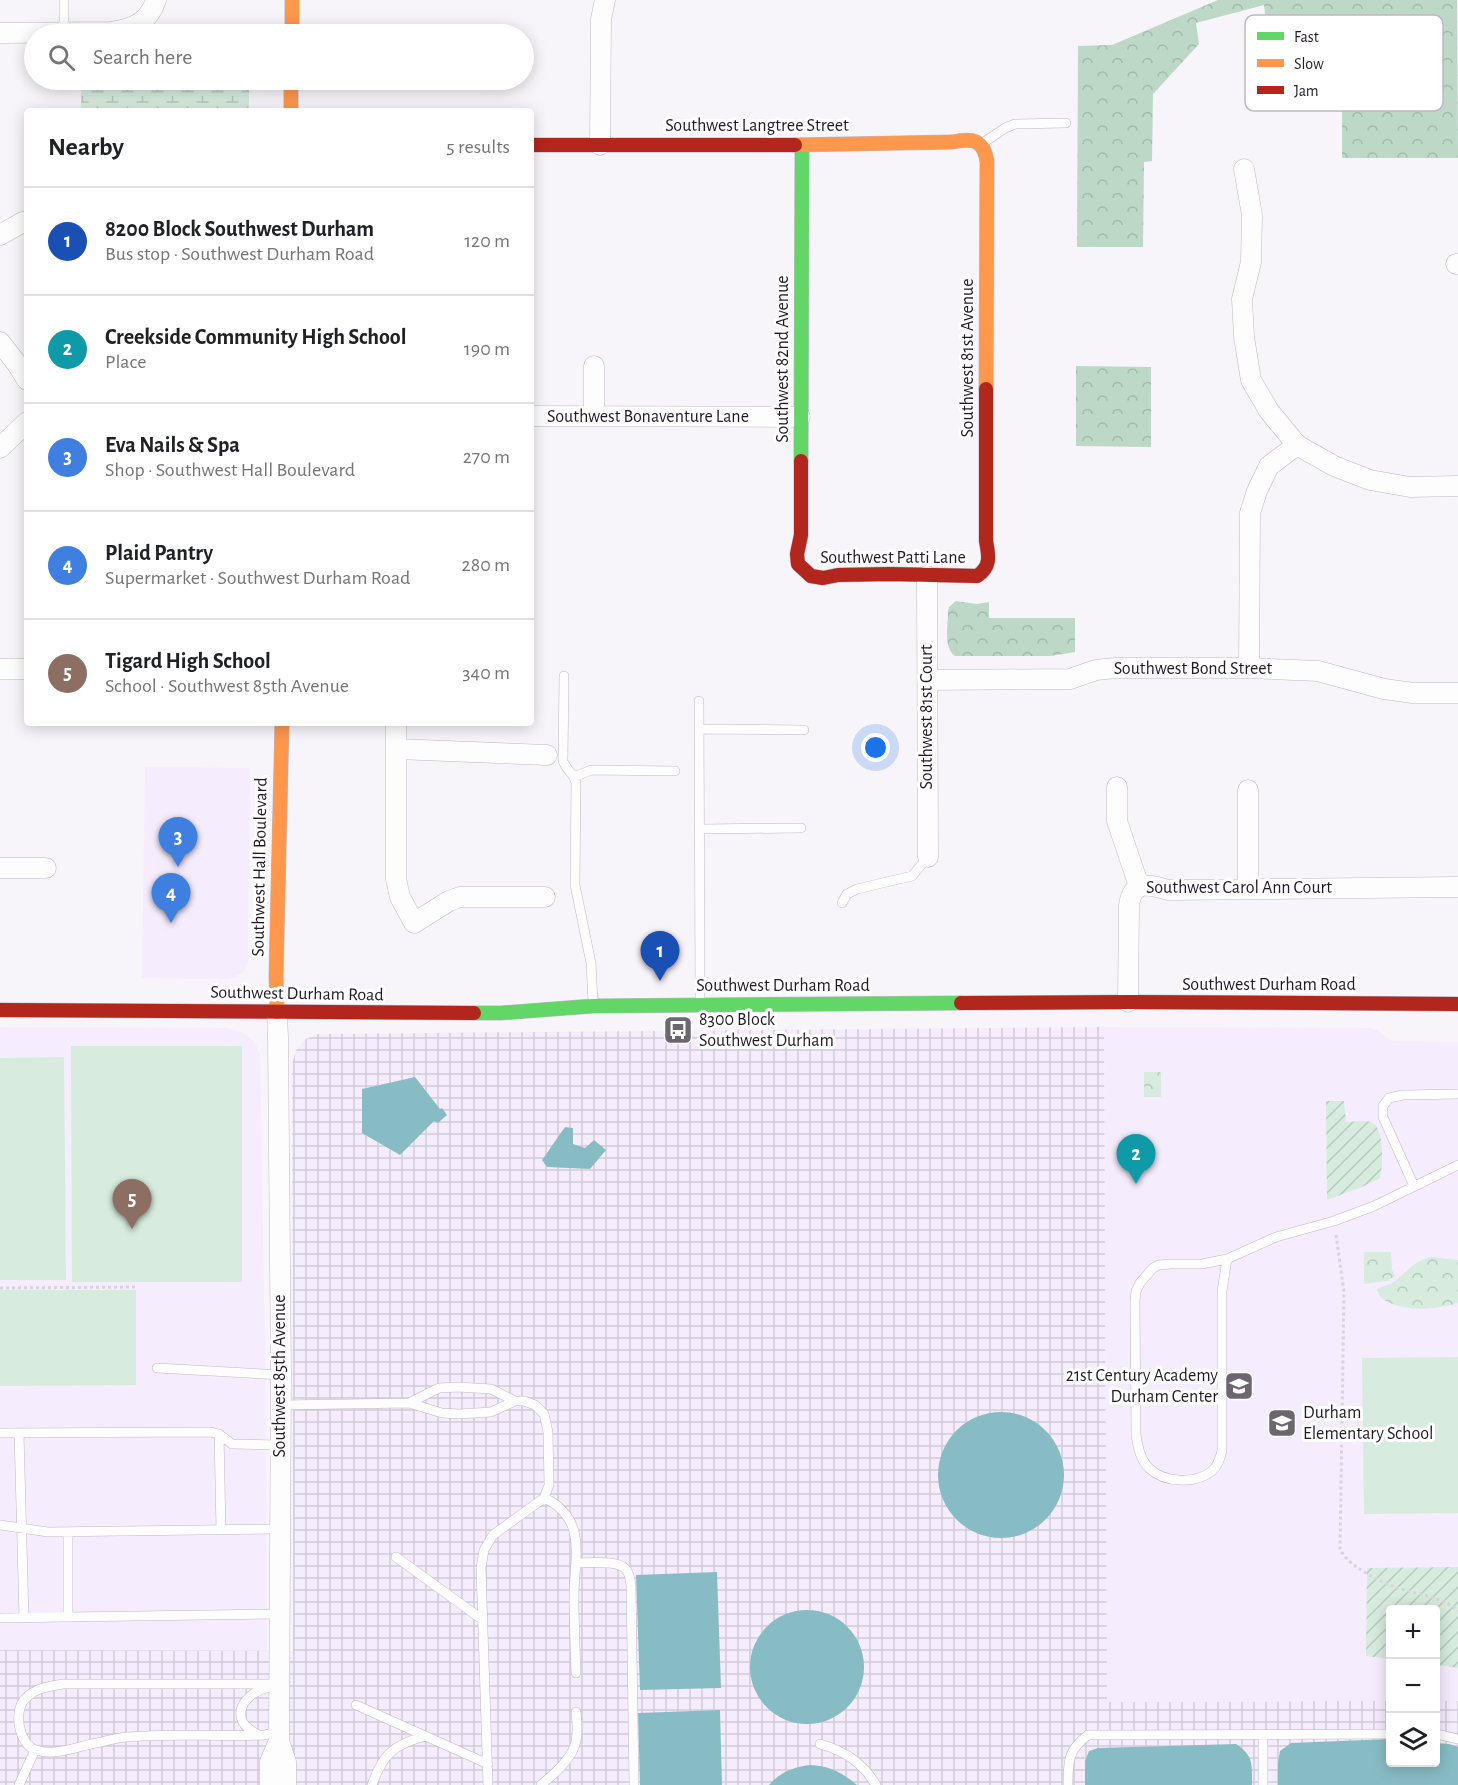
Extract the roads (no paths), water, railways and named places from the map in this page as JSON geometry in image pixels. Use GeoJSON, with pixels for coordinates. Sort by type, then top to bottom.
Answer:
{"type":"FeatureCollection","features":[{"type":"Feature","properties":{"kind":"main road"},"geometry":{"type":"LineString","coordinates":[[292,0],[292,24]]}},
{"type":"Feature","properties":{"kind":"main road"},"geometry":{"type":"LineString","coordinates":[[291,90],[291,108]]}},
{"type":"Feature","properties":{"kind":"main road","name":"Southwest Langtree Street"},"geometry":{"type":"LineString","coordinates":[[534,145],[802,145],[952,142],[964,139],[975,140],[981,145]]}},
{"type":"Feature","properties":{"kind":"main road","name":"Southwest 82nd Avenue"},"geometry":{"type":"LineString","coordinates":[[802,145],[801,536],[797,554],[798,564],[804,571]]}},
{"type":"Feature","properties":{"kind":"main road","name":"Southwest 81st Avenue"},"geometry":{"type":"LineString","coordinates":[[981,145],[987,152],[988,164],[986,181],[986,541],[989,555],[988,564],[983,572]]}},
{"type":"Feature","properties":{"kind":"main road","name":"Southwest Patti Lane"},"geometry":{"type":"LineString","coordinates":[[804,571],[812,576],[823,578],[838,575],[890,574],[967,577],[983,572]]}},
{"type":"Feature","properties":{"kind":"main road","name":"Southwest Hall Boulevard"},"geometry":{"type":"LineString","coordinates":[[277,1012],[282,726]]}},
{"type":"Feature","properties":{"kind":"main road","name":"Southwest Durham Road"},"geometry":{"type":"LineString","coordinates":[[0,1010],[501,1013],[592,1006],[1128,1002],[1458,1004]]}},
{"type":"Feature","properties":{"kind":"street"},"geometry":{"type":"LineString","coordinates":[[139,24],[146,20],[156,0]]}},
{"type":"Feature","properties":{"kind":"street"},"geometry":{"type":"LineString","coordinates":[[600,145],[601,19],[604,0]]}},
{"type":"Feature","properties":{"kind":"street"},"geometry":{"type":"LineString","coordinates":[[0,33],[24,33]]}},
{"type":"Feature","properties":{"kind":"street"},"geometry":{"type":"LineString","coordinates":[[1244,169],[1252,215],[1251,262],[1242,298],[1244,337],[1251,380],[1269,411],[1297,445],[1334,466],[1370,480],[1410,486],[1458,486]]}},
{"type":"Feature","properties":{"kind":"street"},"geometry":{"type":"LineString","coordinates":[[0,235],[24,222]]}},
{"type":"Feature","properties":{"kind":"street"},"geometry":{"type":"LineString","coordinates":[[0,342],[24,375]]}},
{"type":"Feature","properties":{"kind":"street"},"geometry":{"type":"LineString","coordinates":[[594,366],[594,416]]}},
{"type":"Feature","properties":{"kind":"street","name":"Southwest Bonaventure Lane"},"geometry":{"type":"LineString","coordinates":[[534,416],[800,417]]}},
{"type":"Feature","properties":{"kind":"street"},"geometry":{"type":"LineString","coordinates":[[0,448],[24,425]]}},
{"type":"Feature","properties":{"kind":"street"},"geometry":{"type":"LineString","coordinates":[[1249,668],[1250,513],[1269,466],[1297,445]]}},
{"type":"Feature","properties":{"kind":"street","name":"Southwest 81st Court"},"geometry":{"type":"LineString","coordinates":[[927,576],[928,857]]}},
{"type":"Feature","properties":{"kind":"street","name":"Southwest Bond Street"},"geometry":{"type":"LineString","coordinates":[[928,680],[1056,680],[1070,679],[1096,670],[1115,668],[1249,668],[1318,671],[1384,689],[1413,693],[1458,693]]}},
{"type":"Feature","properties":{"kind":"street"},"geometry":{"type":"LineString","coordinates":[[0,669],[24,669]]}},
{"type":"Feature","properties":{"kind":"street"},"geometry":{"type":"LineString","coordinates":[[396,726],[396,879],[400,897],[414,922],[460,897],[545,897]]}},
{"type":"Feature","properties":{"kind":"street"},"geometry":{"type":"LineString","coordinates":[[397,749],[547,755]]}},
{"type":"Feature","properties":{"kind":"street"},"geometry":{"type":"LineString","coordinates":[[1117,787],[1116,820],[1139,886]]}},
{"type":"Feature","properties":{"kind":"street"},"geometry":{"type":"LineString","coordinates":[[1248,790],[1248,889]]}},
{"type":"Feature","properties":{"kind":"street"},"geometry":{"type":"LineString","coordinates":[[0,868],[46,868]]}},
{"type":"Feature","properties":{"kind":"street","name":"Southwest Carol Ann Court"},"geometry":{"type":"LineString","coordinates":[[1128,1002],[1129,906],[1130,896],[1139,886],[1148,884],[1168,890],[1458,887]]}},
{"type":"Feature","properties":{"kind":"street","name":"Southwest 85th Avenue"},"geometry":{"type":"LineString","coordinates":[[270,1785],[270,1762],[279,1741],[280,1720],[281,1375],[277,1012]]}},
{"type":"Feature","properties":{"kind":"street","name":"Southwest 85th Avenue"},"geometry":{"type":"LineString","coordinates":[[279,1741],[286,1762],[286,1785]]}},
{"type":"Feature","properties":{"kind":"lane"},"geometry":{"type":"LineString","coordinates":[[64,0],[64,24]]}},
{"type":"Feature","properties":{"kind":"lane"},"geometry":{"type":"LineString","coordinates":[[981,145],[1005,128],[1015,124],[1066,123]]}},
{"type":"Feature","properties":{"kind":"lane"},"geometry":{"type":"LineString","coordinates":[[564,676],[563,761],[576,782],[575,885],[591,963],[592,1006]]}},
{"type":"Feature","properties":{"kind":"lane"},"geometry":{"type":"LineString","coordinates":[[699,701],[700,1005]]}},
{"type":"Feature","properties":{"kind":"lane"},"geometry":{"type":"LineString","coordinates":[[699,729],[804,730]]}},
{"type":"Feature","properties":{"kind":"lane"},"geometry":{"type":"LineString","coordinates":[[574,777],[591,770],[675,771]]}},
{"type":"Feature","properties":{"kind":"lane"},"geometry":{"type":"LineString","coordinates":[[700,829],[801,828]]}},
{"type":"Feature","properties":{"kind":"lane"},"geometry":{"type":"LineString","coordinates":[[842,903],[847,894],[857,889],[912,876],[928,857]]}},
{"type":"Feature","properties":{"kind":"lane"},"geometry":{"type":"LineString","coordinates":[[1414,1186],[1383,1117],[1383,1106],[1389,1098],[1402,1095],[1458,1094]]}},
{"type":"Feature","properties":{"kind":"lane"},"geometry":{"type":"LineString","coordinates":[[1227,1259],[1222,1291],[1222,1451],[1220,1461],[1213,1470],[1202,1477],[1181,1480],[1169,1478],[1150,1469],[1137,1446],[1136,1291],[1145,1276],[1160,1265],[1202,1264],[1227,1259],[1276,1237],[1334,1221],[1374,1206],[1458,1165]]}},
{"type":"Feature","properties":{"kind":"lane"},"geometry":{"type":"LineString","coordinates":[[157,1368],[281,1375]]}},
{"type":"Feature","properties":{"kind":"lane"},"geometry":{"type":"LineString","coordinates":[[409,1403],[439,1388],[459,1387],[491,1389],[515,1401]]}},
{"type":"Feature","properties":{"kind":"lane"},"geometry":{"type":"LineString","coordinates":[[281,1405],[409,1403],[442,1413],[459,1414],[491,1412],[515,1401],[524,1401],[535,1405],[544,1414],[548,1432],[549,1485],[544,1498],[493,1535],[484,1550],[481,1568],[489,1784]]}},
{"type":"Feature","properties":{"kind":"lane"},"geometry":{"type":"LineString","coordinates":[[0,1433],[211,1432],[219,1434],[232,1444],[280,1444]]}},
{"type":"Feature","properties":{"kind":"lane"},"geometry":{"type":"LineString","coordinates":[[19,1433],[24,1618]]}},
{"type":"Feature","properties":{"kind":"lane"},"geometry":{"type":"LineString","coordinates":[[219,1434],[221,1530]]}},
{"type":"Feature","properties":{"kind":"lane"},"geometry":{"type":"LineString","coordinates":[[544,1498],[554,1502],[566,1515],[573,1529],[577,1563],[574,1592],[576,1673]]}},
{"type":"Feature","properties":{"kind":"lane"},"geometry":{"type":"LineString","coordinates":[[0,1525],[48,1532],[280,1529]]}},
{"type":"Feature","properties":{"kind":"lane"},"geometry":{"type":"LineString","coordinates":[[68,1532],[68,1617]]}},
{"type":"Feature","properties":{"kind":"lane"},"geometry":{"type":"LineString","coordinates":[[396,1557],[483,1620]]}},
{"type":"Feature","properties":{"kind":"lane"},"geometry":{"type":"LineString","coordinates":[[577,1563],[614,1563],[623,1566],[630,1579],[634,1785]]}},
{"type":"Feature","properties":{"kind":"lane"},"geometry":{"type":"LineString","coordinates":[[0,1618],[280,1614]]}},
{"type":"Feature","properties":{"kind":"lane"},"geometry":{"type":"LineString","coordinates":[[280,1684],[63,1684],[46,1687],[32,1693],[23,1700],[19,1714],[21,1730],[27,1744],[35,1750],[55,1752],[125,1737],[259,1735],[271,1733],[280,1720]]}},
{"type":"Feature","properties":{"kind":"lane"},"geometry":{"type":"LineString","coordinates":[[259,1735],[244,1725],[241,1719],[242,1705],[261,1689],[280,1684]]}},
{"type":"Feature","properties":{"kind":"lane"},"geometry":{"type":"LineString","coordinates":[[356,1705],[488,1764]]}},
{"type":"Feature","properties":{"kind":"lane"},"geometry":{"type":"LineString","coordinates":[[541,1785],[561,1766],[576,1742],[576,1712]]}},
{"type":"Feature","properties":{"kind":"lane"},"geometry":{"type":"LineString","coordinates":[[1068,1785],[1068,1760],[1077,1743],[1088,1735],[1386,1734]]}},
{"type":"Feature","properties":{"kind":"lane"},"geometry":{"type":"LineString","coordinates":[[1263,1735],[1263,1785]]}},
{"type":"Feature","properties":{"kind":"lane"},"geometry":{"type":"LineString","coordinates":[[1440,1735],[1458,1739]]}},
{"type":"Feature","properties":{"kind":"lane"},"geometry":{"type":"LineString","coordinates":[[372,1785],[378,1768],[392,1750],[405,1742],[425,1736]]}},
{"type":"Feature","properties":{"kind":"lane"},"geometry":{"type":"LineString","coordinates":[[820,1744],[836,1749],[852,1758],[869,1773],[876,1785]]}},
{"type":"Feature","properties":{"kind":"lane"},"geometry":{"type":"LineString","coordinates":[[19,1785],[35,1750]]}},
{"type":"Feature","properties":{"kind":"water"},"geometry":{"type":"Polygon","coordinates":[[[415,1077],[447,1115],[438,1123],[434,1121],[400,1155],[362,1133],[362,1089],[415,1077]]]}},
{"type":"Feature","properties":{"kind":"water"},"geometry":{"type":"Polygon","coordinates":[[[565,1127],[573,1128],[573,1144],[585,1148],[594,1140],[606,1150],[590,1169],[547,1167],[542,1160],[565,1127]]]}},
{"type":"Feature","properties":{"kind":"water"},"geometry":{"type":"Polygon","coordinates":[[[1001,1412],[1025,1417],[1045,1431],[1059,1451],[1064,1475],[1059,1499],[1045,1519],[1025,1533],[1001,1538],[977,1533],[957,1519],[943,1499],[938,1475],[943,1451],[957,1431],[977,1417],[1001,1412]]]}},
{"type":"Feature","properties":{"kind":"water"},"geometry":{"type":"Polygon","coordinates":[[[717,1572],[721,1688],[640,1690],[636,1575],[717,1572]]]}},
{"type":"Feature","properties":{"kind":"water"},"geometry":{"type":"Polygon","coordinates":[[[807,1610],[829,1614],[847,1627],[860,1645],[864,1667],[860,1689],[847,1707],[829,1720],[807,1724],[785,1720],[767,1707],[754,1689],[750,1667],[754,1645],[767,1627],[785,1614],[807,1610]]]}},
{"type":"Feature","properties":{"kind":"water"},"geometry":{"type":"Polygon","coordinates":[[[720,1710],[722,1785],[640,1785],[638,1713],[720,1710]]]}},
{"type":"Feature","properties":{"kind":"water"},"geometry":{"type":"Polygon","coordinates":[[[1386,1739],[1386,1767],[1440,1767],[1440,1743],[1449,1744],[1458,1747],[1458,1785],[1278,1785],[1280,1751],[1291,1743],[1386,1739]]]}},
{"type":"Feature","properties":{"kind":"water"},"geometry":{"type":"Polygon","coordinates":[[[1236,1744],[1242,1748],[1251,1762],[1252,1785],[1085,1785],[1085,1761],[1089,1751],[1098,1748],[1236,1744]]]}},
{"type":"Feature","properties":{"kind":"water"},"geometry":{"type":"Polygon","coordinates":[[[810,1765],[835,1771],[857,1785],[769,1785],[788,1771],[810,1765]]]}},
{"type":"Feature","properties":{"kind":"place","name":"Eva Nails & Spa"},"geometry":{"type":"Point","coordinates":[178,867]}},
{"type":"Feature","properties":{"kind":"place","name":"Plaid Pantry"},"geometry":{"type":"Point","coordinates":[171,923]}},
{"type":"Feature","properties":{"kind":"place","name":"8200 Block Southwest Durham"},"geometry":{"type":"Point","coordinates":[660,981]}},
{"type":"Feature","properties":{"kind":"place","name":"8300 Block Southwest Durham"},"geometry":{"type":"Point","coordinates":[678,1030]}},
{"type":"Feature","properties":{"kind":"place","name":"Creekside Community High School"},"geometry":{"type":"Point","coordinates":[1136,1184]}},
{"type":"Feature","properties":{"kind":"place","name":"Tigard High School"},"geometry":{"type":"Point","coordinates":[132,1229]}},
{"type":"Feature","properties":{"kind":"place","name":"21st Century Academy Durham Center"},"geometry":{"type":"Point","coordinates":[1239,1386]}},
{"type":"Feature","properties":{"kind":"place","name":"Durham Elementary School"},"geometry":{"type":"Point","coordinates":[1282,1423]}}]}
